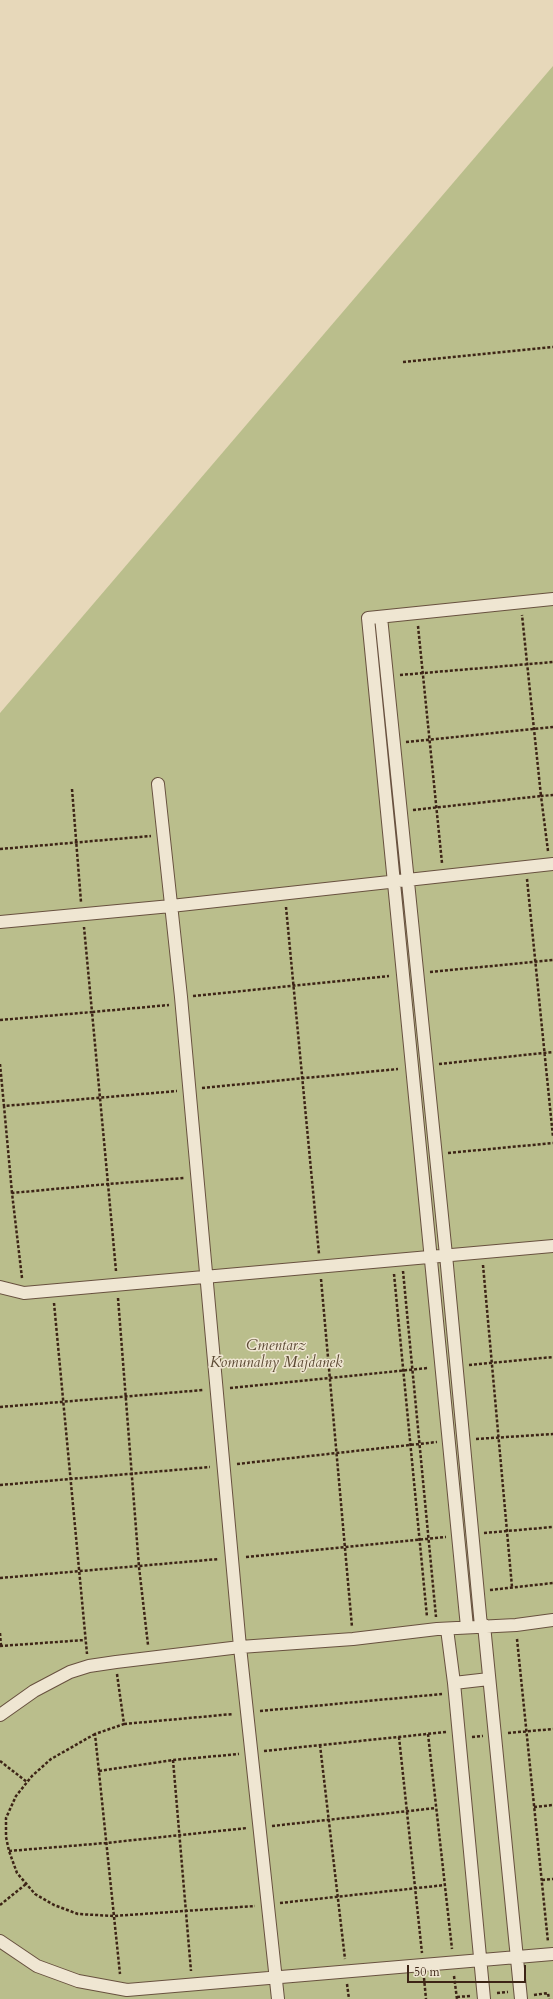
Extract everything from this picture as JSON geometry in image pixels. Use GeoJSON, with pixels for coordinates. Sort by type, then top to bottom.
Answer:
{"type":"FeatureCollection","features":[{"type":"Feature","properties":{"kind":"street"},"geometry":{"type":"LineString","coordinates":[[467,1627],[368,618],[553,599]]}},
{"type":"Feature","properties":{"kind":"street"},"geometry":{"type":"LineString","coordinates":[[381,617],[457,1365],[477,1591],[489,1679],[521,1998]]}},
{"type":"Feature","properties":{"kind":"street"},"geometry":{"type":"LineString","coordinates":[[158,784],[198,1177],[240,1647],[277,1977],[278,1999]]}},
{"type":"Feature","properties":{"kind":"street"},"geometry":{"type":"LineString","coordinates":[[0,922],[171,906],[443,875],[551,865]]}},
{"type":"Feature","properties":{"kind":"street"},"geometry":{"type":"LineString","coordinates":[[0,1287],[24,1293],[53,1291],[553,1246]]}},
{"type":"Feature","properties":{"kind":"street"},"geometry":{"type":"LineString","coordinates":[[0,1715],[34,1691],[70,1672],[89,1666],[240,1647],[353,1639],[467,1627],[516,1625],[553,1620]]}},
{"type":"Feature","properties":{"kind":"street"},"geometry":{"type":"LineString","coordinates":[[437,1630],[454,1688],[484,1999]]}},
{"type":"Feature","properties":{"kind":"street"},"geometry":{"type":"LineString","coordinates":[[454,1688],[489,1679]]}},
{"type":"Feature","properties":{"kind":"street"},"geometry":{"type":"LineString","coordinates":[[0,1941],[37,1966],[78,1981],[127,1990],[551,1954]]}},
{"type":"Feature","properties":{"kind":"path"},"geometry":{"type":"LineString","coordinates":[[403,362],[553,347]]}},
{"type":"Feature","properties":{"kind":"path"},"geometry":{"type":"LineString","coordinates":[[520,602],[541,796],[551,865]]}},
{"type":"Feature","properties":{"kind":"path"},"geometry":{"type":"LineString","coordinates":[[417,613],[428,740],[443,875]]}},
{"type":"Feature","properties":{"kind":"path"},"geometry":{"type":"LineString","coordinates":[[388,676],[553,662]]}},
{"type":"Feature","properties":{"kind":"path"},"geometry":{"type":"LineString","coordinates":[[394,743],[553,727]]}},
{"type":"Feature","properties":{"kind":"path"},"geometry":{"type":"LineString","coordinates":[[401,812],[553,795]]}},
{"type":"Feature","properties":{"kind":"path"},"geometry":{"type":"LineString","coordinates":[[0,849],[163,835]]}},
{"type":"Feature","properties":{"kind":"path"},"geometry":{"type":"LineString","coordinates":[[525,867],[553,1137]]}},
{"type":"Feature","properties":{"kind":"path"},"geometry":{"type":"LineString","coordinates":[[285,894],[353,1639]]}},
{"type":"Feature","properties":{"kind":"path"},"geometry":{"type":"LineString","coordinates":[[417,973],[553,960]]}},
{"type":"Feature","properties":{"kind":"path"},"geometry":{"type":"LineString","coordinates":[[0,1020],[92,1012],[294,986],[403,974]]}},
{"type":"Feature","properties":{"kind":"path"},"geometry":{"type":"LineString","coordinates":[[92,1012],[117,1285],[139,1566],[149,1658]]}},
{"type":"Feature","properties":{"kind":"path"},"geometry":{"type":"LineString","coordinates":[[426,1066],[553,1052]]}},
{"type":"Feature","properties":{"kind":"path"},"geometry":{"type":"LineString","coordinates":[[0,1064],[12,1193],[24,1293]]}},
{"type":"Feature","properties":{"kind":"path"},"geometry":{"type":"LineString","coordinates":[[4,1106],[189,1090],[412,1068]]}},
{"type":"Feature","properties":{"kind":"path"},"geometry":{"type":"LineString","coordinates":[[435,1154],[553,1143]]}},
{"type":"Feature","properties":{"kind":"path"},"geometry":{"type":"LineString","coordinates":[[12,1193],[198,1177]]}},
{"type":"Feature","properties":{"kind":"path"},"geometry":{"type":"LineString","coordinates":[[482,1252],[490,1364],[499,1437],[512,1588]]}},
{"type":"Feature","properties":{"kind":"path"},"geometry":{"type":"LineString","coordinates":[[397,1259],[437,1630]]}},
{"type":"Feature","properties":{"kind":"path"},"geometry":{"type":"LineString","coordinates":[[397,1259],[437,1630]]}},
{"type":"Feature","properties":{"kind":"path"},"geometry":{"type":"LineString","coordinates":[[53,1291],[85,1640],[89,1666]]}},
{"type":"Feature","properties":{"kind":"path"},"geometry":{"type":"LineString","coordinates":[[457,1365],[490,1364],[553,1357]]}},
{"type":"Feature","properties":{"kind":"path"},"geometry":{"type":"LineString","coordinates":[[464,1440],[553,1434]]}},
{"type":"Feature","properties":{"kind":"path"},"geometry":{"type":"LineString","coordinates":[[472,1534],[553,1527]]}},
{"type":"Feature","properties":{"kind":"path"},"geometry":{"type":"LineString","coordinates":[[477,1591],[553,1583]]}},
{"type":"Feature","properties":{"kind":"path"},"geometry":{"type":"LineString","coordinates":[[516,1625],[541,1880],[551,1954]]}},
{"type":"Feature","properties":{"kind":"path"},"geometry":{"type":"LineString","coordinates":[[0,1633],[1,1646],[85,1640]]}},
{"type":"Feature","properties":{"kind":"path"},"geometry":{"type":"LineString","coordinates":[[116,1662],[124,1724]]}},
{"type":"Feature","properties":{"kind":"path"},"geometry":{"type":"LineString","coordinates":[[445,1885],[269,1904],[186,1911],[114,1916],[78,1914],[54,1906],[35,1894],[17,1873],[9,1851],[6,1837],[6,1818],[16,1796],[51,1759],[95,1734],[124,1724],[247,1712],[454,1688]]}},
{"type":"Feature","properties":{"kind":"path"},"geometry":{"type":"LineString","coordinates":[[527,1731],[553,1728]]}},
{"type":"Feature","properties":{"kind":"path"},"geometry":{"type":"LineString","coordinates":[[99,1771],[173,1760],[458,1731]]}},
{"type":"Feature","properties":{"kind":"path"},"geometry":{"type":"LineString","coordinates":[[95,1734],[121,1989]]}},
{"type":"Feature","properties":{"kind":"path"},"geometry":{"type":"LineString","coordinates":[[428,1734],[457,1999]]}},
{"type":"Feature","properties":{"kind":"path"},"geometry":{"type":"LineString","coordinates":[[399,1737],[416,1887],[426,1999]]}},
{"type":"Feature","properties":{"kind":"path"},"geometry":{"type":"LineString","coordinates":[[320,1745],[346,1972]]}},
{"type":"Feature","properties":{"kind":"path"},"geometry":{"type":"LineString","coordinates":[[173,1760],[192,1984]]}},
{"type":"Feature","properties":{"kind":"path"},"geometry":{"type":"LineString","coordinates":[[0,1761],[28,1782]]}},
{"type":"Feature","properties":{"kind":"path"},"geometry":{"type":"LineString","coordinates":[[534,1807],[553,1805]]}},
{"type":"Feature","properties":{"kind":"path"},"geometry":{"type":"LineString","coordinates":[[9,1851],[106,1844],[436,1808]]}},
{"type":"Feature","properties":{"kind":"path"},"geometry":{"type":"LineString","coordinates":[[541,1880],[553,1879]]}},
{"type":"Feature","properties":{"kind":"path"},"geometry":{"type":"LineString","coordinates":[[0,1905],[26,1884]]}},
{"type":"Feature","properties":{"kind":"path"},"geometry":{"type":"LineString","coordinates":[[521,1998],[548,1993],[549,1999]]}},
{"type":"Feature","properties":{"kind":"green space","name":"Cmentarz Komunalny Majdanek"},"geometry":{"type":"Polygon","coordinates":[[[553,66],[553,1999],[0,1999],[0,713],[553,66]]]}}]}
